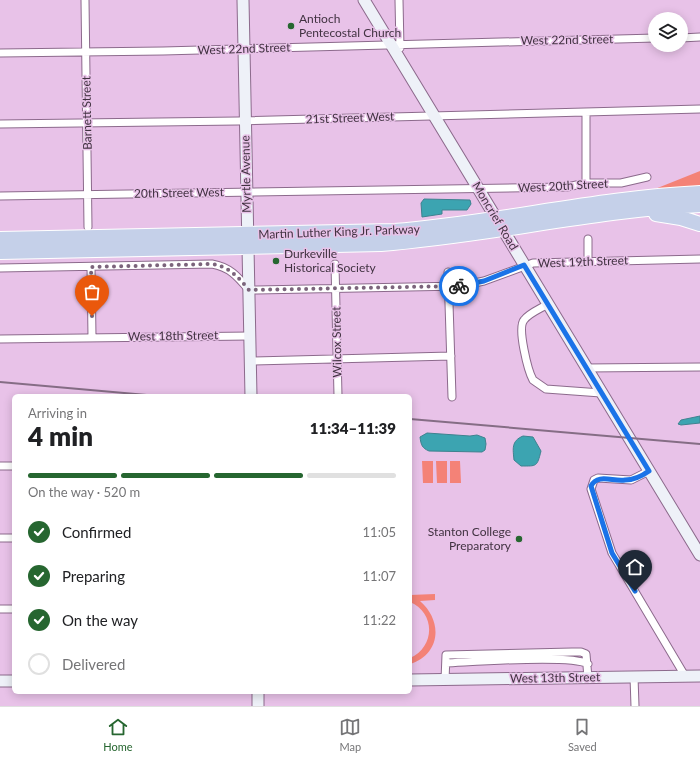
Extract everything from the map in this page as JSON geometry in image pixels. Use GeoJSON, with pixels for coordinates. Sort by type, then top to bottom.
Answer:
{"type":"FeatureCollection","features":[{"type":"Feature","properties":{"kind":"highway","name":"Martin Luther King Jr. Parkway"},"geometry":{"type":"LineString","coordinates":[[498,223],[625,199],[700,193]]}},
{"type":"Feature","properties":{"kind":"highway","name":"Martin Luther King Jr. Parkway"},"geometry":{"type":"LineString","coordinates":[[0,252],[248,241],[394,232],[700,205]]}},
{"type":"Feature","properties":{"kind":"highway"},"geometry":{"type":"LineString","coordinates":[[600,214],[652,213],[681,218],[700,224]]}},
{"type":"Feature","properties":{"kind":"highway","name":"Martin Luther King Jr. Parkway"},"geometry":{"type":"LineString","coordinates":[[0,239],[248,241]]}},
{"type":"Feature","properties":{"kind":"main road","name":"Myrtle Avenue"},"geometry":{"type":"LineString","coordinates":[[242,0],[251,394]]}},
{"type":"Feature","properties":{"kind":"main road","name":"Moncrief Road"},"geometry":{"type":"LineString","coordinates":[[364,0],[395,44],[401,60],[498,223],[700,555]]}},
{"type":"Feature","properties":{"kind":"main road","name":"West 13th Street"},"geometry":{"type":"LineString","coordinates":[[412,680],[700,676]]}},
{"type":"Feature","properties":{"kind":"main road"},"geometry":{"type":"LineString","coordinates":[[0,681],[12,681]]}},
{"type":"Feature","properties":{"kind":"main road"},"geometry":{"type":"LineString","coordinates":[[258,694],[258,706]]}},
{"type":"Feature","properties":{"kind":"street","name":"Barnett Street"},"geometry":{"type":"LineString","coordinates":[[85,0],[88,123],[88,227]]}},
{"type":"Feature","properties":{"kind":"street"},"geometry":{"type":"LineString","coordinates":[[395,44],[399,0]]}},
{"type":"Feature","properties":{"kind":"street"},"geometry":{"type":"LineString","coordinates":[[688,38],[700,37]]}},
{"type":"Feature","properties":{"kind":"street","name":"West 22nd Street"},"geometry":{"type":"LineString","coordinates":[[0,53],[244,49],[648,38]]}},
{"type":"Feature","properties":{"kind":"street","name":"21st Street West"},"geometry":{"type":"LineString","coordinates":[[0,124],[245,121],[700,109]]}},
{"type":"Feature","properties":{"kind":"street"},"geometry":{"type":"LineString","coordinates":[[586,112],[586,183]]}},
{"type":"Feature","properties":{"kind":"street","name":"West 20th Street"},"geometry":{"type":"LineString","coordinates":[[479,189],[567,187],[586,183],[616,184],[646,177]]}},
{"type":"Feature","properties":{"kind":"street","name":"20th Street West"},"geometry":{"type":"LineString","coordinates":[[0,196],[479,189]]}},
{"type":"Feature","properties":{"kind":"street"},"geometry":{"type":"LineString","coordinates":[[588,239],[588,261]]}},
{"type":"Feature","properties":{"kind":"street","name":"West 19th Street"},"geometry":{"type":"LineString","coordinates":[[249,290],[448,286],[484,281],[524,265],[541,262],[700,259]]}},
{"type":"Feature","properties":{"kind":"street"},"geometry":{"type":"LineString","coordinates":[[0,268],[212,264],[234,273],[249,290]]}},
{"type":"Feature","properties":{"kind":"street","name":"Wilcox Street"},"geometry":{"type":"LineString","coordinates":[[335,264],[338,394]]}},
{"type":"Feature","properties":{"kind":"street"},"geometry":{"type":"LineString","coordinates":[[91,267],[92,337]]}},
{"type":"Feature","properties":{"kind":"street"},"geometry":{"type":"LineString","coordinates":[[448,272],[452,396]]}},
{"type":"Feature","properties":{"kind":"street"},"geometry":{"type":"LineString","coordinates":[[548,304],[526,318],[521,324],[524,348],[533,380],[546,389],[601,393]]}},
{"type":"Feature","properties":{"kind":"street","name":"West 18th Street"},"geometry":{"type":"LineString","coordinates":[[0,339],[250,336]]}},
{"type":"Feature","properties":{"kind":"street"},"geometry":{"type":"LineString","coordinates":[[250,361],[451,356]]}},
{"type":"Feature","properties":{"kind":"street"},"geometry":{"type":"LineString","coordinates":[[586,368],[700,367]]}},
{"type":"Feature","properties":{"kind":"street"},"geometry":{"type":"LineString","coordinates":[[0,466],[12,466]]}},
{"type":"Feature","properties":{"kind":"street"},"geometry":{"type":"LineString","coordinates":[[649,471],[630,480],[598,478],[594,480],[591,490],[612,553],[685,676]]}},
{"type":"Feature","properties":{"kind":"street"},"geometry":{"type":"LineString","coordinates":[[0,538],[12,538]]}},
{"type":"Feature","properties":{"kind":"street"},"geometry":{"type":"LineString","coordinates":[[0,609],[12,609]]}},
{"type":"Feature","properties":{"kind":"street"},"geometry":{"type":"LineString","coordinates":[[445,680],[446,655],[572,652],[581,652],[586,654],[588,678]]}},
{"type":"Feature","properties":{"kind":"street"},"geometry":{"type":"LineString","coordinates":[[634,677],[635,706]]}},
{"type":"Feature","properties":{"kind":"shaded area"},"geometry":{"type":"Polygon","coordinates":[[[700,171],[700,186],[650,191],[700,171]]]}},
{"type":"Feature","properties":{"kind":"shaded area"},"geometry":{"type":"Polygon","coordinates":[[[424,199],[470,200],[471,204],[467,210],[442,210],[442,214],[422,217],[421,203],[424,199]]]}},
{"type":"Feature","properties":{"kind":"shaded area"},"geometry":{"type":"Polygon","coordinates":[[[700,416],[700,423],[678,424],[681,420],[700,416]]]}},
{"type":"Feature","properties":{"kind":"shaded area"},"geometry":{"type":"Polygon","coordinates":[[[427,433],[470,436],[477,435],[485,438],[485,450],[482,452],[429,451],[422,446],[420,437],[427,433]]]}},
{"type":"Feature","properties":{"kind":"shaded area"},"geometry":{"type":"Polygon","coordinates":[[[523,436],[533,437],[541,451],[536,464],[521,466],[514,460],[513,449],[516,440],[523,436]]]}},
{"type":"Feature","properties":{"kind":"shaded area"},"geometry":{"type":"Polygon","coordinates":[[[422,461],[433,461],[433,483],[423,483],[422,461]]]}},
{"type":"Feature","properties":{"kind":"shaded area"},"geometry":{"type":"Polygon","coordinates":[[[436,461],[447,461],[447,483],[437,483],[436,461]]]}},
{"type":"Feature","properties":{"kind":"shaded area"},"geometry":{"type":"Polygon","coordinates":[[[450,461],[460,461],[461,483],[450,483],[450,461]]]}},
{"type":"Feature","properties":{"kind":"shaded area"},"geometry":{"type":"Polygon","coordinates":[[[435,594],[435,600],[420,601],[427,609],[435,627],[433,645],[428,653],[412,663],[412,657],[418,653],[424,646],[428,638],[429,630],[428,622],[424,614],[418,607],[412,603],[412,595],[435,594]]]}},
{"type":"Feature","properties":{"kind":"railway"},"geometry":{"type":"LineString","coordinates":[[0,382],[135,394]]}},
{"type":"Feature","properties":{"kind":"railway"},"geometry":{"type":"LineString","coordinates":[[412,419],[700,444]]}},
{"type":"Feature","properties":{"kind":"way so far"},"geometry":{"type":"LineString","coordinates":[[92,316],[91,267],[212,264],[228,269],[234,273],[249,290],[459,286]]}},
{"type":"Feature","properties":{"kind":"place","name":"Antioch Pentecostal Church"},"geometry":{"type":"Point","coordinates":[291,26]}},
{"type":"Feature","properties":{"kind":"place","name":"Durkeville Historical Society"},"geometry":{"type":"Point","coordinates":[276,261]}},
{"type":"Feature","properties":{"kind":"place","name":"Stanton College Preparatory"},"geometry":{"type":"Point","coordinates":[519,539]}},
{"type":"Feature","properties":{"kind":"route"},"geometry":{"type":"LineString","coordinates":[[459,286],[484,281],[524,265],[649,471],[638,477],[624,481],[598,478],[594,480],[591,486],[612,553],[635,591]]}}]}
